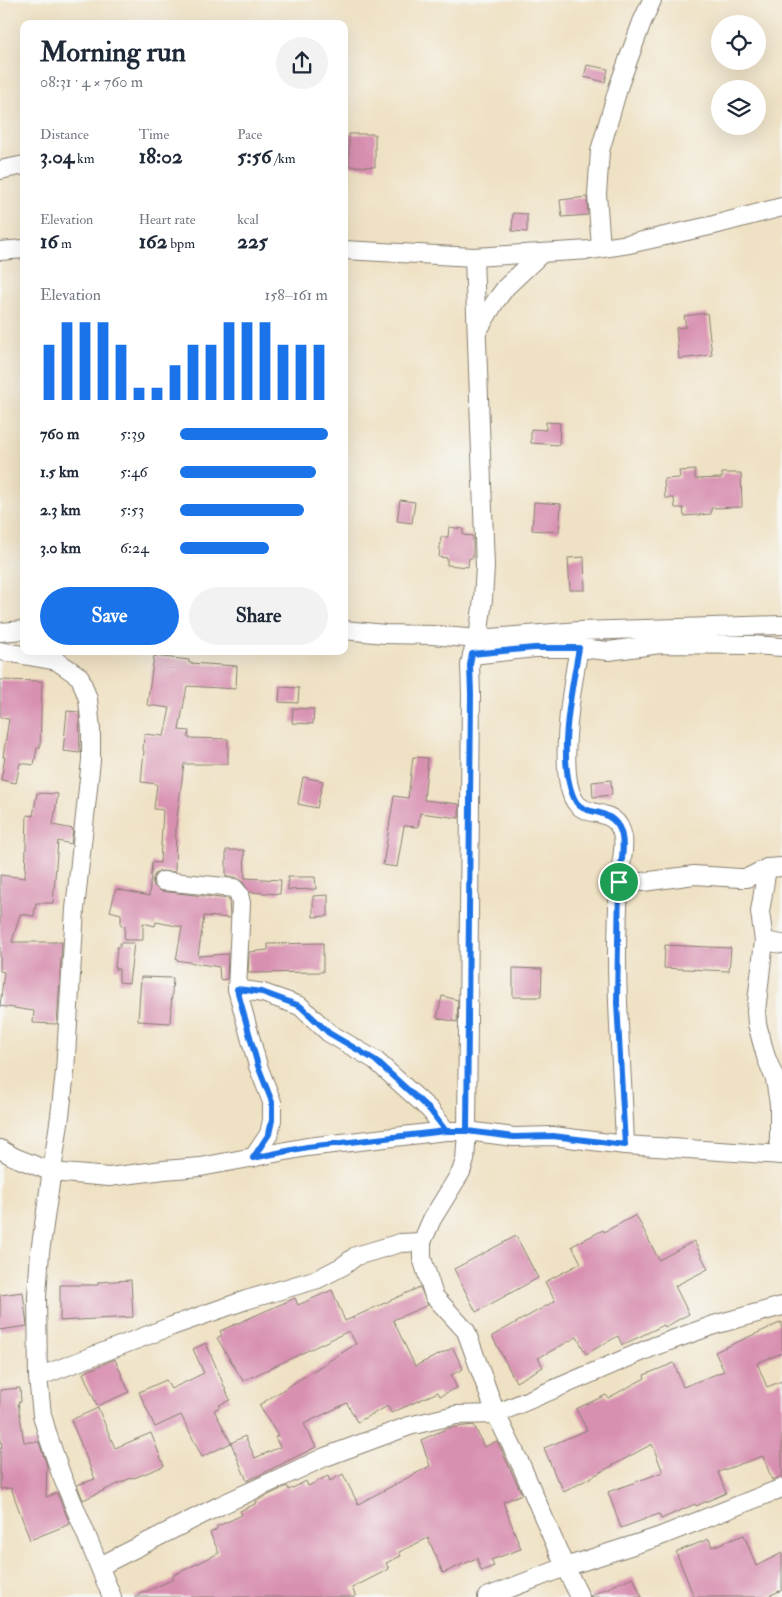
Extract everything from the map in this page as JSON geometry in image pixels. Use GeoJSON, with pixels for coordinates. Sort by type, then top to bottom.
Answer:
{"type":"FeatureCollection","features":[{"type":"Feature","properties":{"kind":"street"},"geometry":{"type":"LineString","coordinates":[[601,248],[597,194],[600,151],[607,122],[624,70],[652,0]]}},
{"type":"Feature","properties":{"kind":"street"},"geometry":{"type":"LineString","coordinates":[[0,170],[20,166]]}},
{"type":"Feature","properties":{"kind":"street"},"geometry":{"type":"LineString","coordinates":[[348,250],[474,257],[541,254],[629,244],[782,207]]}},
{"type":"Feature","properties":{"kind":"street"},"geometry":{"type":"LineString","coordinates":[[0,251],[20,249]]}},
{"type":"Feature","properties":{"kind":"street"},"geometry":{"type":"LineString","coordinates":[[477,332],[494,302],[506,287],[541,254]]}},
{"type":"Feature","properties":{"kind":"street"},"geometry":{"type":"LineString","coordinates":[[474,257],[485,567],[483,599],[470,665],[467,1131],[465,1160],[461,1172],[432,1219],[422,1242],[422,1258],[434,1296],[466,1331],[496,1414],[580,1597]]}},
{"type":"Feature","properties":{"kind":"street"},"geometry":{"type":"LineString","coordinates":[[475,647],[579,631],[782,625]]}},
{"type":"Feature","properties":{"kind":"street"},"geometry":{"type":"LineString","coordinates":[[0,632],[20,630]]}},
{"type":"Feature","properties":{"kind":"street"},"geometry":{"type":"LineString","coordinates":[[348,630],[385,634],[432,635],[475,647],[579,648],[609,651],[660,644],[782,647]]}},
{"type":"Feature","properties":{"kind":"street"},"geometry":{"type":"LineString","coordinates":[[579,648],[569,708],[566,766],[571,790],[578,804],[611,818],[620,828],[623,840],[619,882],[617,1003],[625,1145]]}},
{"type":"Feature","properties":{"kind":"street"},"geometry":{"type":"LineString","coordinates":[[0,651],[20,655]]}},
{"type":"Feature","properties":{"kind":"street"},"geometry":{"type":"LineString","coordinates":[[23,655],[57,661],[80,677],[88,699],[92,730],[92,760],[75,909],[65,1072],[40,1252],[38,1377],[42,1415],[48,1436],[61,1474],[112,1597]]}},
{"type":"Feature","properties":{"kind":"street"},"geometry":{"type":"LineString","coordinates":[[619,882],[643,882],[694,876],[747,878],[775,868]]}},
{"type":"Feature","properties":{"kind":"street"},"geometry":{"type":"LineString","coordinates":[[0,1149],[14,1157],[52,1172],[109,1177],[201,1167],[307,1147],[446,1131],[467,1131],[514,1137],[553,1136],[625,1145],[781,1155],[779,1104],[775,1079],[766,1057],[757,1024],[756,1011],[764,940],[760,912],[775,868]]}},
{"type":"Feature","properties":{"kind":"street"},"geometry":{"type":"LineString","coordinates":[[163,880],[234,888],[239,894],[237,989],[258,1066],[272,1102],[272,1120],[269,1134],[253,1158]]}},
{"type":"Feature","properties":{"kind":"street"},"geometry":{"type":"LineString","coordinates":[[764,940],[782,944]]}},
{"type":"Feature","properties":{"kind":"street"},"geometry":{"type":"LineString","coordinates":[[237,989],[262,992],[300,1006],[329,1033],[375,1060],[430,1110],[446,1131]]}},
{"type":"Feature","properties":{"kind":"street"},"geometry":{"type":"LineString","coordinates":[[38,1377],[246,1300],[318,1279],[343,1266],[356,1256],[400,1243],[422,1242]]}},
{"type":"Feature","properties":{"kind":"street"},"geometry":{"type":"LineString","coordinates":[[100,1566],[219,1506],[325,1456],[408,1426],[456,1415],[496,1414],[655,1346],[714,1325],[782,1306]]}},
{"type":"Feature","properties":{"kind":"street"},"geometry":{"type":"LineString","coordinates":[[487,1597],[565,1567],[658,1537],[782,1488]]}},
{"type":"Feature","properties":{"kind":"building"},"geometry":{"type":"Polygon","coordinates":[[[587,65],[608,69],[605,82],[584,77],[587,65]]]}},
{"type":"Feature","properties":{"kind":"building"},"geometry":{"type":"Polygon","coordinates":[[[349,134],[375,134],[375,167],[349,166],[349,134]]]}},
{"type":"Feature","properties":{"kind":"building"},"geometry":{"type":"Polygon","coordinates":[[[587,197],[588,215],[562,217],[560,200],[587,197]]]}},
{"type":"Feature","properties":{"kind":"building"},"geometry":{"type":"Polygon","coordinates":[[[513,213],[527,214],[527,232],[512,231],[513,213]]]}},
{"type":"Feature","properties":{"kind":"building"},"geometry":{"type":"Polygon","coordinates":[[[707,313],[712,355],[679,359],[676,328],[686,327],[684,316],[707,313]]]}},
{"type":"Feature","properties":{"kind":"building"},"geometry":{"type":"Polygon","coordinates":[[[546,422],[560,423],[559,445],[531,443],[531,429],[546,430],[546,422]]]}},
{"type":"Feature","properties":{"kind":"building"},"geometry":{"type":"Polygon","coordinates":[[[695,470],[695,479],[722,478],[722,473],[741,473],[742,507],[711,508],[711,514],[684,516],[683,508],[675,508],[674,498],[665,498],[664,479],[680,478],[679,471],[695,470]]]}},
{"type":"Feature","properties":{"kind":"building"},"geometry":{"type":"Polygon","coordinates":[[[400,500],[415,502],[412,523],[397,521],[400,500]]]}},
{"type":"Feature","properties":{"kind":"building"},"geometry":{"type":"Polygon","coordinates":[[[534,502],[561,504],[559,532],[532,530],[534,502]]]}},
{"type":"Feature","properties":{"kind":"building"},"geometry":{"type":"Polygon","coordinates":[[[449,527],[463,529],[463,535],[473,536],[473,558],[469,558],[468,567],[447,565],[447,558],[439,557],[441,537],[448,537],[449,527]]]}},
{"type":"Feature","properties":{"kind":"building"},"geometry":{"type":"Polygon","coordinates":[[[584,557],[585,590],[570,590],[568,558],[584,557]]]}},
{"type":"Feature","properties":{"kind":"building"},"geometry":{"type":"Polygon","coordinates":[[[154,656],[189,660],[189,663],[237,666],[236,689],[187,686],[179,730],[189,731],[188,738],[228,739],[228,764],[184,764],[176,825],[175,872],[159,871],[152,880],[154,886],[161,891],[229,899],[230,918],[204,916],[198,956],[228,954],[227,979],[220,980],[219,967],[176,960],[182,927],[156,922],[155,926],[143,923],[143,940],[124,940],[125,926],[121,925],[121,914],[110,911],[116,889],[149,896],[152,862],[160,863],[163,810],[154,809],[157,784],[141,782],[144,734],[164,736],[170,708],[147,705],[154,656]]]}},
{"type":"Feature","properties":{"kind":"building"},"geometry":{"type":"Polygon","coordinates":[[[0,680],[42,681],[40,748],[37,748],[34,765],[20,763],[16,783],[1,780],[9,719],[0,718],[0,680]]]}},
{"type":"Feature","properties":{"kind":"building"},"geometry":{"type":"Polygon","coordinates":[[[280,687],[299,688],[298,703],[279,702],[280,687]]]}},
{"type":"Feature","properties":{"kind":"building"},"geometry":{"type":"Polygon","coordinates":[[[293,708],[314,709],[313,724],[292,723],[293,708]]]}},
{"type":"Feature","properties":{"kind":"building"},"geometry":{"type":"Polygon","coordinates":[[[67,711],[79,712],[80,753],[63,751],[67,711]]]}},
{"type":"Feature","properties":{"kind":"building"},"geometry":{"type":"Polygon","coordinates":[[[413,757],[428,758],[424,800],[459,804],[459,818],[420,813],[418,827],[404,826],[397,867],[383,865],[394,796],[408,798],[413,757]]]}},
{"type":"Feature","properties":{"kind":"building"},"geometry":{"type":"Polygon","coordinates":[[[303,777],[323,781],[317,808],[298,804],[303,777]]]}},
{"type":"Feature","properties":{"kind":"building"},"geometry":{"type":"Polygon","coordinates":[[[611,780],[612,795],[593,797],[592,782],[611,780]]]}},
{"type":"Feature","properties":{"kind":"building"},"geometry":{"type":"Polygon","coordinates":[[[37,793],[58,794],[53,825],[73,829],[71,844],[58,841],[53,903],[36,903],[34,916],[20,914],[12,942],[62,942],[57,1024],[33,1023],[34,1011],[0,1006],[4,972],[0,971],[0,875],[25,878],[27,815],[33,816],[37,793]]]}},
{"type":"Feature","properties":{"kind":"building"},"geometry":{"type":"Polygon","coordinates":[[[226,850],[244,850],[245,878],[281,880],[280,894],[249,892],[242,881],[235,877],[226,877],[226,850]]]}},
{"type":"Feature","properties":{"kind":"building"},"geometry":{"type":"Polygon","coordinates":[[[288,877],[315,877],[316,889],[288,890],[288,877]]]}},
{"type":"Feature","properties":{"kind":"building"},"geometry":{"type":"Polygon","coordinates":[[[328,895],[328,916],[313,917],[313,896],[328,895]]]}},
{"type":"Feature","properties":{"kind":"building"},"geometry":{"type":"Polygon","coordinates":[[[120,943],[134,943],[129,983],[119,982],[119,969],[115,969],[117,947],[120,947],[120,943]]]}},
{"type":"Feature","properties":{"kind":"building"},"geometry":{"type":"Polygon","coordinates":[[[323,943],[323,972],[248,973],[249,952],[268,950],[268,944],[323,943]]]}},
{"type":"Feature","properties":{"kind":"building"},"geometry":{"type":"Polygon","coordinates":[[[665,945],[731,948],[729,971],[664,968],[665,945]]]}},
{"type":"Feature","properties":{"kind":"building"},"geometry":{"type":"Polygon","coordinates":[[[513,968],[542,969],[541,997],[513,997],[513,968]]]}},
{"type":"Feature","properties":{"kind":"building"},"geometry":{"type":"Polygon","coordinates":[[[141,977],[173,978],[170,1023],[138,1021],[141,977]]]}},
{"type":"Feature","properties":{"kind":"building"},"geometry":{"type":"Polygon","coordinates":[[[442,996],[458,1000],[457,1022],[437,1018],[442,996]]]}},
{"type":"Feature","properties":{"kind":"building"},"geometry":{"type":"Polygon","coordinates":[[[636,1215],[659,1260],[694,1241],[708,1269],[675,1286],[689,1314],[665,1327],[664,1325],[622,1345],[618,1336],[586,1354],[577,1337],[538,1358],[543,1367],[516,1382],[492,1336],[555,1301],[545,1282],[581,1263],[572,1246],[636,1215]]]}},
{"type":"Feature","properties":{"kind":"building"},"geometry":{"type":"Polygon","coordinates":[[[516,1236],[538,1278],[476,1312],[454,1269],[516,1236]]]}},
{"type":"Feature","properties":{"kind":"building"},"geometry":{"type":"Polygon","coordinates":[[[131,1280],[133,1317],[60,1321],[60,1285],[98,1285],[98,1282],[131,1280]]]}},
{"type":"Feature","properties":{"kind":"building"},"geometry":{"type":"Polygon","coordinates":[[[420,1287],[428,1305],[393,1320],[415,1366],[453,1348],[463,1369],[451,1375],[457,1388],[440,1396],[438,1392],[391,1413],[388,1406],[357,1422],[347,1403],[304,1424],[316,1447],[247,1481],[231,1443],[245,1436],[255,1458],[280,1447],[275,1437],[278,1436],[259,1405],[356,1344],[349,1331],[243,1381],[217,1338],[222,1335],[220,1331],[295,1298],[298,1305],[332,1290],[345,1321],[420,1287]]]}},
{"type":"Feature","properties":{"kind":"building"},"geometry":{"type":"Polygon","coordinates":[[[23,1292],[27,1326],[0,1330],[0,1295],[23,1292]]]}},
{"type":"Feature","properties":{"kind":"building"},"geometry":{"type":"Polygon","coordinates":[[[782,1322],[782,1353],[757,1363],[767,1387],[782,1381],[782,1476],[772,1480],[763,1456],[718,1472],[726,1493],[661,1519],[659,1514],[621,1528],[608,1492],[663,1472],[652,1444],[564,1492],[544,1448],[587,1430],[576,1409],[606,1395],[608,1398],[645,1378],[644,1375],[674,1363],[683,1387],[724,1371],[715,1352],[782,1322]]]}},
{"type":"Feature","properties":{"kind":"building"},"geometry":{"type":"Polygon","coordinates":[[[206,1343],[230,1400],[219,1405],[220,1407],[214,1410],[231,1443],[202,1457],[181,1415],[155,1427],[139,1392],[166,1380],[171,1389],[204,1373],[193,1349],[206,1343]]]}},
{"type":"Feature","properties":{"kind":"building"},"geometry":{"type":"Polygon","coordinates":[[[115,1359],[129,1392],[97,1406],[83,1373],[115,1359]]]}},
{"type":"Feature","properties":{"kind":"building"},"geometry":{"type":"Polygon","coordinates":[[[20,1388],[21,1402],[18,1402],[24,1442],[39,1442],[47,1466],[46,1497],[57,1493],[70,1524],[30,1540],[11,1488],[0,1489],[0,1448],[2,1448],[0,1390],[20,1388]]]}},
{"type":"Feature","properties":{"kind":"building"},"geometry":{"type":"Polygon","coordinates":[[[98,1408],[115,1448],[151,1433],[164,1466],[133,1477],[83,1500],[77,1485],[95,1479],[71,1420],[98,1408]]]}},
{"type":"Feature","properties":{"kind":"building"},"geometry":{"type":"Polygon","coordinates":[[[474,1425],[484,1447],[497,1441],[522,1494],[503,1502],[521,1549],[491,1560],[494,1566],[481,1571],[477,1558],[443,1573],[428,1538],[399,1552],[401,1556],[386,1563],[389,1569],[352,1588],[356,1597],[134,1597],[174,1579],[172,1576],[219,1553],[210,1533],[217,1529],[216,1527],[242,1515],[240,1511],[257,1503],[256,1501],[287,1486],[289,1490],[306,1481],[308,1486],[328,1476],[330,1481],[343,1474],[358,1504],[430,1466],[421,1440],[448,1428],[474,1425]]]}},
{"type":"Feature","properties":{"kind":"building"},"geometry":{"type":"Polygon","coordinates":[[[744,1535],[756,1566],[782,1553],[782,1590],[766,1597],[694,1597],[676,1552],[709,1539],[712,1547],[744,1535]]]}},
{"type":"Feature","properties":{"kind":"building"},"geometry":{"type":"Polygon","coordinates":[[[633,1577],[642,1597],[590,1596],[633,1577]]]}},
{"type":"Feature","properties":{"kind":"route"},"geometry":{"type":"LineString","coordinates":[[619,882],[617,1003],[622,1058],[625,1145],[553,1136],[514,1137],[467,1131],[446,1131],[430,1110],[375,1060],[329,1033],[312,1015],[300,1006],[262,992],[237,989],[258,1066],[272,1102],[272,1120],[269,1134],[253,1158],[307,1147],[446,1131],[467,1131],[470,665],[472,654],[534,648],[579,648],[569,708],[566,766],[571,790],[578,804],[611,818],[620,828],[623,840],[619,882]]}}]}
